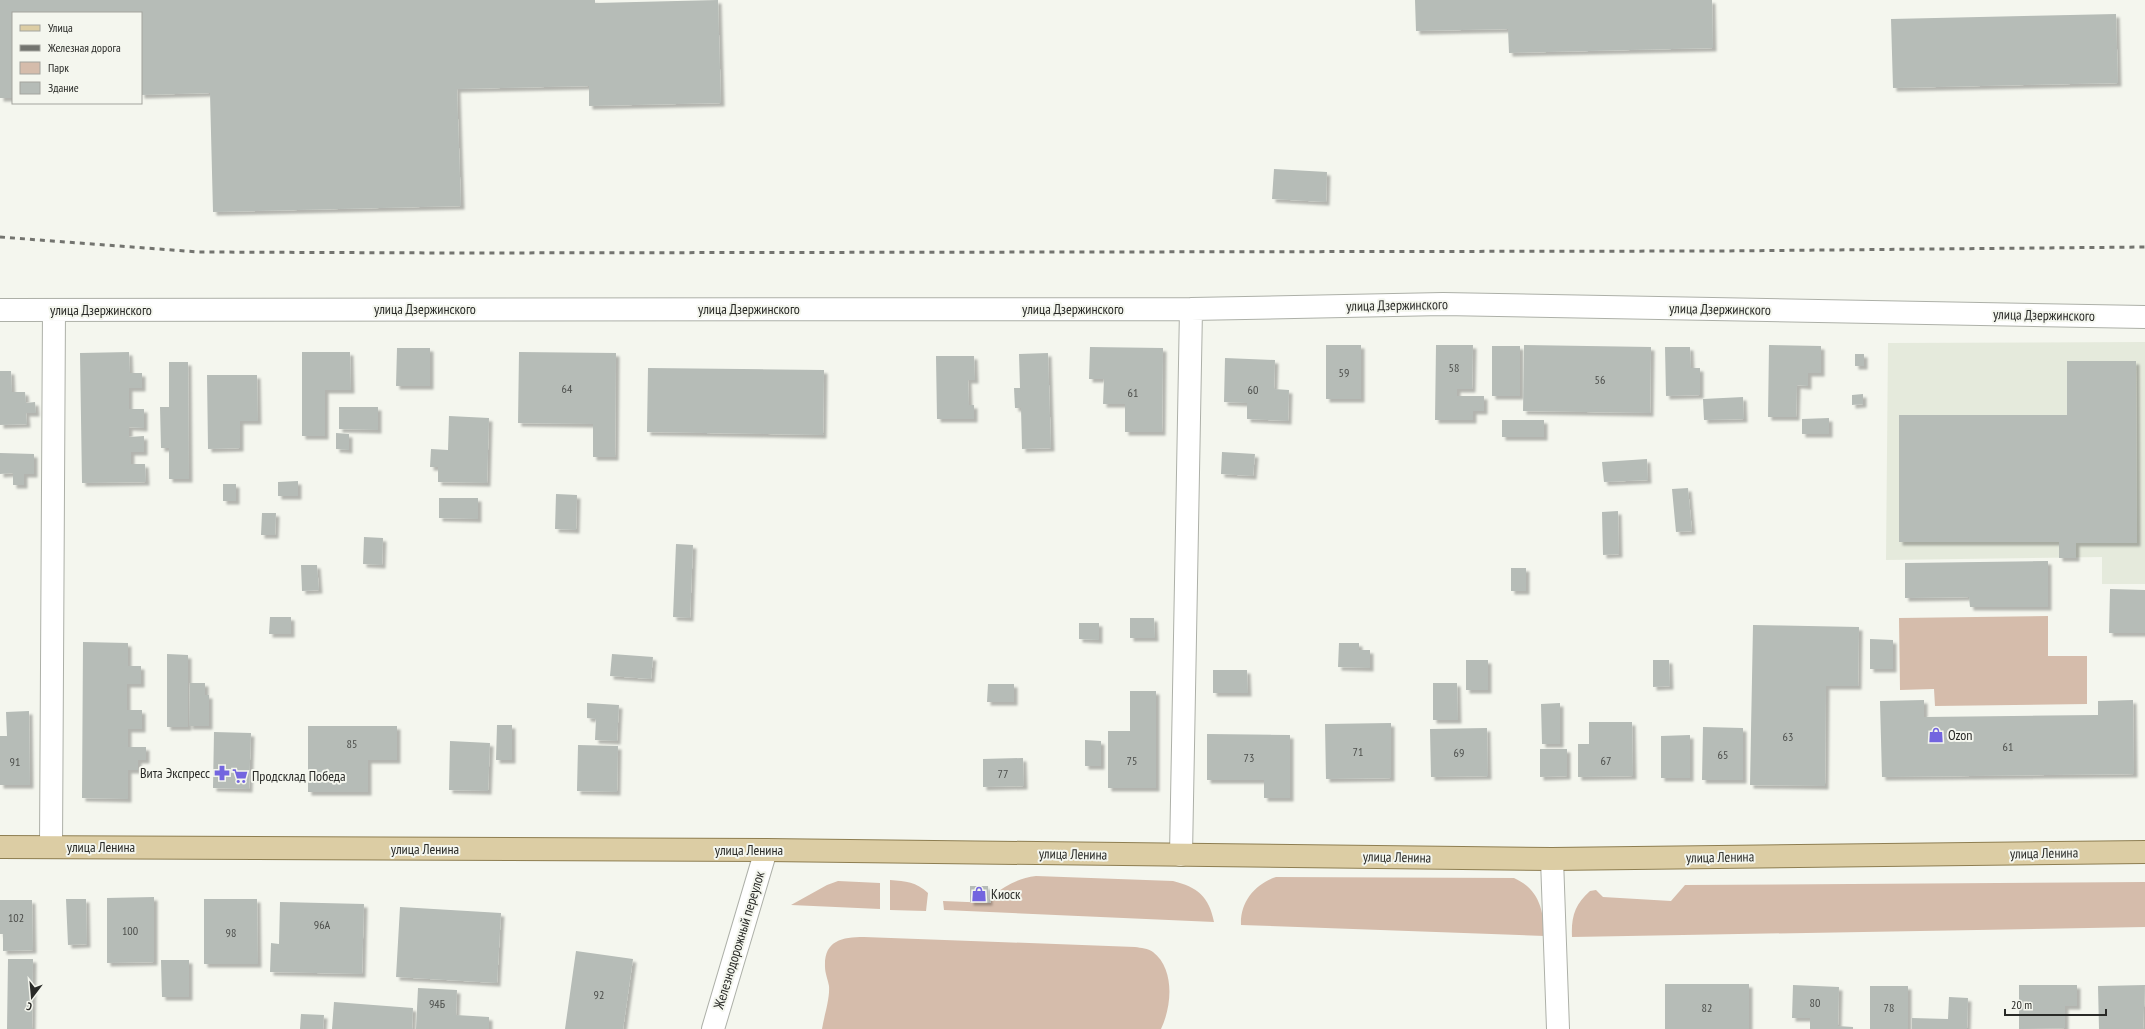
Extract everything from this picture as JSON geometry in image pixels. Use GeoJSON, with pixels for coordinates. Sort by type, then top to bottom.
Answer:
{"type":"FeatureCollection","features":[{"type":"Feature","properties":{"kind":"main road","name":"улица Ленина"},"geometry":{"type":"LineString","coordinates":[[0,847],[766,850],[1552,859],[2145,852]]}},
{"type":"Feature","properties":{"kind":"street","name":"улица Дзержинского"},"geometry":{"type":"LineString","coordinates":[[0,310],[1191,309],[1444,304],[2145,317]]}},
{"type":"Feature","properties":{"kind":"street"},"geometry":{"type":"LineString","coordinates":[[1181,855],[1191,309]]}},
{"type":"Feature","properties":{"kind":"street"},"geometry":{"type":"LineString","coordinates":[[51,847],[54,310]]}},
{"type":"Feature","properties":{"kind":"street","name":"Железнодорожный переулок"},"geometry":{"type":"LineString","coordinates":[[713,1029],[766,850]]}},
{"type":"Feature","properties":{"kind":"street"},"geometry":{"type":"LineString","coordinates":[[1552,859],[1558,1029]]}},
{"type":"Feature","properties":{"kind":"shaded area"},"geometry":{"type":"Polygon","coordinates":[[[2145,342],[2145,584],[2102,584],[2102,557],[1886,560],[1888,343],[2145,342]]]}},
{"type":"Feature","properties":{"kind":"green space"},"geometry":{"type":"Polygon","coordinates":[[[2048,616],[2048,656],[2087,656],[2087,704],[1935,706],[1934,689],[1900,690],[1899,618],[2048,616]]]}},
{"type":"Feature","properties":{"kind":"green space"},"geometry":{"type":"Polygon","coordinates":[[[1036,876],[1173,881],[1181,883],[1189,886],[1201,894],[1209,905],[1214,922],[944,910],[943,901],[991,903],[991,896],[1012,883],[1036,876]]]}},
{"type":"Feature","properties":{"kind":"green space"},"geometry":{"type":"Polygon","coordinates":[[[1276,877],[1514,878],[1530,888],[1535,895],[1541,909],[1545,936],[1241,925],[1243,909],[1250,895],[1262,884],[1276,877]]]}},
{"type":"Feature","properties":{"kind":"green space"},"geometry":{"type":"Polygon","coordinates":[[[890,880],[910,883],[924,889],[928,893],[926,911],[890,910],[890,880]]]}},
{"type":"Feature","properties":{"kind":"green space"},"geometry":{"type":"Polygon","coordinates":[[[838,881],[880,883],[880,909],[791,905],[827,885],[838,881]]]}},
{"type":"Feature","properties":{"kind":"green space"},"geometry":{"type":"Polygon","coordinates":[[[2145,882],[2145,927],[1572,937],[1572,923],[1577,906],[1590,891],[1596,890],[1603,897],[1671,901],[1685,885],[2145,882]]]}},
{"type":"Feature","properties":{"kind":"green space"},"geometry":{"type":"Polygon","coordinates":[[[864,937],[1135,947],[1147,949],[1153,952],[1160,959],[1168,978],[1169,999],[1165,1020],[1161,1029],[822,1029],[829,991],[825,972],[825,958],[827,951],[836,942],[841,940],[864,937]]]}},
{"type":"Feature","properties":{"kind":"building"},"geometry":{"type":"Polygon","coordinates":[[[0,0],[595,0],[595,3],[718,0],[721,103],[589,106],[589,86],[457,89],[461,206],[213,212],[210,93],[142,95],[142,12],[12,12],[12,98],[0,98],[0,0]]]}},
{"type":"Feature","properties":{"kind":"building"},"geometry":{"type":"Polygon","coordinates":[[[1415,0],[1712,0],[1713,48],[1509,53],[1508,29],[1416,31],[1415,0]]]}},
{"type":"Feature","properties":{"kind":"building"},"geometry":{"type":"Polygon","coordinates":[[[2116,14],[2118,83],[1893,88],[1891,19],[2116,14]]]}},
{"type":"Feature","properties":{"kind":"building"},"geometry":{"type":"Polygon","coordinates":[[[1274,169],[1327,172],[1326,202],[1272,199],[1274,169]]]}},
{"type":"Feature","properties":{"kind":"building"},"geometry":{"type":"Polygon","coordinates":[[[1326,345],[1361,345],[1361,399],[1326,399],[1326,345]]]}},
{"type":"Feature","properties":{"kind":"building"},"geometry":{"type":"Polygon","coordinates":[[[1436,345],[1473,345],[1472,389],[1457,389],[1457,396],[1484,396],[1484,411],[1473,411],[1473,420],[1435,420],[1436,345]]]}},
{"type":"Feature","properties":{"kind":"building"},"geometry":{"type":"Polygon","coordinates":[[[1524,345],[1651,347],[1650,413],[1523,411],[1524,345]]]}},
{"type":"Feature","properties":{"kind":"building"},"geometry":{"type":"Polygon","coordinates":[[[1769,345],[1821,346],[1821,373],[1808,373],[1808,386],[1797,385],[1796,417],[1768,417],[1769,345]]]}},
{"type":"Feature","properties":{"kind":"building"},"geometry":{"type":"Polygon","coordinates":[[[1492,346],[1520,346],[1520,396],[1492,396],[1492,346]]]}},
{"type":"Feature","properties":{"kind":"building"},"geometry":{"type":"Polygon","coordinates":[[[1090,347],[1163,348],[1162,432],[1125,432],[1125,404],[1103,404],[1104,379],[1089,379],[1090,347]]]}},
{"type":"Feature","properties":{"kind":"building"},"geometry":{"type":"Polygon","coordinates":[[[1665,347],[1690,347],[1691,368],[1700,368],[1700,395],[1666,396],[1665,347]]]}},
{"type":"Feature","properties":{"kind":"building"},"geometry":{"type":"Polygon","coordinates":[[[397,348],[430,348],[430,386],[396,386],[397,348]]]}},
{"type":"Feature","properties":{"kind":"building"},"geometry":{"type":"Polygon","coordinates":[[[129,352],[130,373],[142,373],[142,388],[129,388],[129,409],[144,409],[144,428],[129,427],[129,437],[144,436],[144,452],[131,452],[131,464],[145,464],[146,482],[82,483],[80,353],[129,352]]]}},
{"type":"Feature","properties":{"kind":"building"},"geometry":{"type":"Polygon","coordinates":[[[302,352],[350,352],[351,390],[325,390],[325,436],[302,436],[302,352]]]}},
{"type":"Feature","properties":{"kind":"building"},"geometry":{"type":"Polygon","coordinates":[[[519,352],[616,353],[615,457],[593,457],[593,424],[518,423],[519,352]]]}},
{"type":"Feature","properties":{"kind":"building"},"geometry":{"type":"Polygon","coordinates":[[[1048,353],[1051,448],[1022,449],[1021,408],[1015,408],[1014,388],[1020,388],[1019,354],[1048,353]]]}},
{"type":"Feature","properties":{"kind":"building"},"geometry":{"type":"Polygon","coordinates":[[[1855,354],[1864,354],[1864,366],[1855,366],[1855,354]]]}},
{"type":"Feature","properties":{"kind":"building"},"geometry":{"type":"Polygon","coordinates":[[[936,356],[974,356],[975,380],[968,380],[969,405],[974,405],[974,419],[937,419],[936,356]]]}},
{"type":"Feature","properties":{"kind":"building"},"geometry":{"type":"Polygon","coordinates":[[[1225,358],[1275,360],[1274,389],[1289,390],[1288,421],[1247,419],[1247,403],[1224,402],[1225,358]]]}},
{"type":"Feature","properties":{"kind":"building"},"geometry":{"type":"Polygon","coordinates":[[[2067,361],[2136,361],[2137,543],[2076,543],[2076,558],[2059,558],[2059,542],[1899,542],[1899,415],[2067,415],[2067,361]]]}},
{"type":"Feature","properties":{"kind":"building"},"geometry":{"type":"Polygon","coordinates":[[[169,362],[188,362],[189,479],[169,479],[169,448],[161,448],[160,407],[169,407],[169,362]]]}},
{"type":"Feature","properties":{"kind":"building"},"geometry":{"type":"Polygon","coordinates":[[[648,368],[824,370],[823,435],[647,432],[648,368]]]}},
{"type":"Feature","properties":{"kind":"building"},"geometry":{"type":"Polygon","coordinates":[[[0,371],[11,371],[12,392],[25,392],[26,403],[35,402],[36,413],[26,413],[27,424],[0,425],[0,371]]]}},
{"type":"Feature","properties":{"kind":"building"},"geometry":{"type":"Polygon","coordinates":[[[207,375],[257,375],[258,421],[240,421],[240,448],[208,449],[207,375]]]}},
{"type":"Feature","properties":{"kind":"building"},"geometry":{"type":"Polygon","coordinates":[[[1863,394],[1863,404],[1852,405],[1852,395],[1863,394]]]}},
{"type":"Feature","properties":{"kind":"building"},"geometry":{"type":"Polygon","coordinates":[[[1743,397],[1744,419],[1704,420],[1703,399],[1743,397]]]}},
{"type":"Feature","properties":{"kind":"building"},"geometry":{"type":"Polygon","coordinates":[[[339,407],[378,407],[378,430],[339,429],[339,407]]]}},
{"type":"Feature","properties":{"kind":"building"},"geometry":{"type":"Polygon","coordinates":[[[449,416],[489,418],[487,483],[438,482],[438,467],[430,467],[431,449],[448,450],[449,416]]]}},
{"type":"Feature","properties":{"kind":"building"},"geometry":{"type":"Polygon","coordinates":[[[1829,418],[1829,434],[1802,434],[1802,419],[1829,418]]]}},
{"type":"Feature","properties":{"kind":"building"},"geometry":{"type":"Polygon","coordinates":[[[1502,420],[1544,420],[1544,437],[1502,437],[1502,420]]]}},
{"type":"Feature","properties":{"kind":"building"},"geometry":{"type":"Polygon","coordinates":[[[336,433],[349,434],[349,450],[336,449],[336,433]]]}},
{"type":"Feature","properties":{"kind":"building"},"geometry":{"type":"Polygon","coordinates":[[[1222,452],[1255,454],[1253,476],[1221,474],[1222,452]]]}},
{"type":"Feature","properties":{"kind":"building"},"geometry":{"type":"Polygon","coordinates":[[[0,453],[34,454],[34,474],[24,474],[24,485],[13,485],[13,473],[0,474],[0,453]]]}},
{"type":"Feature","properties":{"kind":"building"},"geometry":{"type":"Polygon","coordinates":[[[1647,459],[1648,480],[1604,482],[1602,462],[1647,459]]]}},
{"type":"Feature","properties":{"kind":"building"},"geometry":{"type":"Polygon","coordinates":[[[298,481],[298,496],[278,496],[278,482],[298,481]]]}},
{"type":"Feature","properties":{"kind":"building"},"geometry":{"type":"Polygon","coordinates":[[[223,484],[236,484],[236,501],[223,501],[223,484]]]}},
{"type":"Feature","properties":{"kind":"building"},"geometry":{"type":"Polygon","coordinates":[[[1688,488],[1692,531],[1676,532],[1672,489],[1688,488]]]}},
{"type":"Feature","properties":{"kind":"building"},"geometry":{"type":"Polygon","coordinates":[[[556,494],[577,495],[576,530],[555,529],[556,494]]]}},
{"type":"Feature","properties":{"kind":"building"},"geometry":{"type":"Polygon","coordinates":[[[439,498],[478,498],[478,519],[439,518],[439,498]]]}},
{"type":"Feature","properties":{"kind":"building"},"geometry":{"type":"Polygon","coordinates":[[[1618,511],[1619,554],[1603,555],[1602,512],[1618,511]]]}},
{"type":"Feature","properties":{"kind":"building"},"geometry":{"type":"Polygon","coordinates":[[[262,513],[276,513],[275,535],[261,535],[262,513]]]}},
{"type":"Feature","properties":{"kind":"building"},"geometry":{"type":"Polygon","coordinates":[[[364,537],[383,538],[382,565],[363,564],[364,537]]]}},
{"type":"Feature","properties":{"kind":"building"},"geometry":{"type":"Polygon","coordinates":[[[676,544],[693,545],[690,618],[673,617],[676,544]]]}},
{"type":"Feature","properties":{"kind":"building"},"geometry":{"type":"Polygon","coordinates":[[[2048,561],[2048,607],[1970,607],[1969,597],[1905,598],[1905,563],[2048,561]]]}},
{"type":"Feature","properties":{"kind":"building"},"geometry":{"type":"Polygon","coordinates":[[[301,565],[317,565],[319,590],[302,591],[301,565]]]}},
{"type":"Feature","properties":{"kind":"building"},"geometry":{"type":"Polygon","coordinates":[[[1511,568],[1526,568],[1526,591],[1511,591],[1511,568]]]}},
{"type":"Feature","properties":{"kind":"building"},"geometry":{"type":"Polygon","coordinates":[[[2110,589],[2145,590],[2145,633],[2109,633],[2110,589]]]}},
{"type":"Feature","properties":{"kind":"building"},"geometry":{"type":"Polygon","coordinates":[[[270,617],[291,617],[291,634],[269,634],[270,617]]]}},
{"type":"Feature","properties":{"kind":"building"},"geometry":{"type":"Polygon","coordinates":[[[1130,618],[1154,618],[1155,638],[1130,638],[1130,618]]]}},
{"type":"Feature","properties":{"kind":"building"},"geometry":{"type":"Polygon","coordinates":[[[1079,623],[1099,623],[1099,640],[1079,639],[1079,623]]]}},
{"type":"Feature","properties":{"kind":"building"},"geometry":{"type":"Polygon","coordinates":[[[1753,625],[1859,627],[1858,686],[1826,686],[1825,786],[1750,785],[1753,625]]]}},
{"type":"Feature","properties":{"kind":"building"},"geometry":{"type":"Polygon","coordinates":[[[1870,639],[1893,640],[1893,669],[1870,669],[1870,639]]]}},
{"type":"Feature","properties":{"kind":"building"},"geometry":{"type":"Polygon","coordinates":[[[83,642],[128,643],[128,666],[141,666],[141,684],[127,684],[127,710],[142,710],[142,729],[128,729],[128,747],[146,747],[146,760],[138,760],[138,770],[128,770],[128,799],[82,798],[83,642]]]}},
{"type":"Feature","properties":{"kind":"building"},"geometry":{"type":"Polygon","coordinates":[[[1339,643],[1359,643],[1359,650],[1370,650],[1370,668],[1338,667],[1339,643]]]}},
{"type":"Feature","properties":{"kind":"building"},"geometry":{"type":"Polygon","coordinates":[[[167,654],[188,655],[188,727],[167,727],[167,654]]]}},
{"type":"Feature","properties":{"kind":"building"},"geometry":{"type":"Polygon","coordinates":[[[612,654],[653,657],[651,679],[610,676],[612,654]]]}},
{"type":"Feature","properties":{"kind":"building"},"geometry":{"type":"Polygon","coordinates":[[[1466,660],[1488,660],[1488,690],[1466,690],[1466,660]]]}},
{"type":"Feature","properties":{"kind":"building"},"geometry":{"type":"Polygon","coordinates":[[[1653,660],[1669,660],[1670,686],[1653,687],[1653,660]]]}},
{"type":"Feature","properties":{"kind":"building"},"geometry":{"type":"Polygon","coordinates":[[[1213,670],[1247,670],[1248,693],[1213,693],[1213,670]]]}},
{"type":"Feature","properties":{"kind":"building"},"geometry":{"type":"Polygon","coordinates":[[[190,683],[205,683],[205,695],[209,695],[209,726],[189,726],[190,683]]]}},
{"type":"Feature","properties":{"kind":"building"},"geometry":{"type":"Polygon","coordinates":[[[1433,683],[1457,683],[1458,720],[1433,720],[1433,683]]]}},
{"type":"Feature","properties":{"kind":"building"},"geometry":{"type":"Polygon","coordinates":[[[988,684],[1014,684],[1014,702],[987,702],[988,684]]]}},
{"type":"Feature","properties":{"kind":"building"},"geometry":{"type":"Polygon","coordinates":[[[1130,691],[1156,691],[1156,788],[1108,788],[1108,731],[1130,731],[1130,691]]]}},
{"type":"Feature","properties":{"kind":"building"},"geometry":{"type":"Polygon","coordinates":[[[1924,700],[1924,717],[2098,715],[2098,701],[2133,700],[2134,774],[1882,777],[1880,701],[1924,700]]]}},
{"type":"Feature","properties":{"kind":"building"},"geometry":{"type":"Polygon","coordinates":[[[587,703],[619,705],[617,741],[595,740],[596,719],[587,718],[587,703]]]}},
{"type":"Feature","properties":{"kind":"building"},"geometry":{"type":"Polygon","coordinates":[[[1560,703],[1560,744],[1542,744],[1541,704],[1560,703]]]}},
{"type":"Feature","properties":{"kind":"building"},"geometry":{"type":"Polygon","coordinates":[[[29,711],[30,785],[0,785],[0,736],[7,736],[6,712],[29,711]]]}},
{"type":"Feature","properties":{"kind":"building"},"geometry":{"type":"Polygon","coordinates":[[[1589,722],[1632,722],[1633,776],[1578,777],[1578,744],[1589,744],[1589,722]]]}},
{"type":"Feature","properties":{"kind":"building"},"geometry":{"type":"Polygon","coordinates":[[[1391,723],[1391,778],[1326,779],[1325,724],[1391,723]]]}},
{"type":"Feature","properties":{"kind":"building"},"geometry":{"type":"Polygon","coordinates":[[[497,725],[512,725],[512,760],[496,760],[497,725]]]}},
{"type":"Feature","properties":{"kind":"building"},"geometry":{"type":"Polygon","coordinates":[[[308,726],[397,726],[397,760],[368,760],[368,792],[308,792],[308,726]]]}},
{"type":"Feature","properties":{"kind":"building"},"geometry":{"type":"Polygon","coordinates":[[[1703,727],[1743,728],[1743,780],[1702,780],[1703,727]]]}},
{"type":"Feature","properties":{"kind":"building"},"geometry":{"type":"Polygon","coordinates":[[[1487,728],[1488,776],[1431,777],[1430,729],[1487,728]]]}},
{"type":"Feature","properties":{"kind":"building"},"geometry":{"type":"Polygon","coordinates":[[[214,732],[251,733],[249,789],[213,788],[214,732]]]}},
{"type":"Feature","properties":{"kind":"building"},"geometry":{"type":"Polygon","coordinates":[[[1207,734],[1290,735],[1290,798],[1264,798],[1264,780],[1207,780],[1207,734]]]}},
{"type":"Feature","properties":{"kind":"building"},"geometry":{"type":"Polygon","coordinates":[[[1690,735],[1690,778],[1661,778],[1661,736],[1690,735]]]}},
{"type":"Feature","properties":{"kind":"building"},"geometry":{"type":"Polygon","coordinates":[[[1085,740],[1101,741],[1101,766],[1085,766],[1085,740]]]}},
{"type":"Feature","properties":{"kind":"building"},"geometry":{"type":"Polygon","coordinates":[[[450,741],[490,743],[488,791],[449,790],[450,741]]]}},
{"type":"Feature","properties":{"kind":"building"},"geometry":{"type":"Polygon","coordinates":[[[578,745],[618,746],[617,792],[577,791],[578,745]]]}},
{"type":"Feature","properties":{"kind":"building"},"geometry":{"type":"Polygon","coordinates":[[[1540,749],[1567,749],[1567,776],[1540,777],[1540,749]]]}},
{"type":"Feature","properties":{"kind":"building"},"geometry":{"type":"Polygon","coordinates":[[[1023,758],[1024,786],[983,787],[983,759],[1023,758]]]}},
{"type":"Feature","properties":{"kind":"building","name":"Киоск"},"geometry":{"type":"Polygon","coordinates":[[[970,886],[988,886],[989,902],[970,902],[970,886]]]}},
{"type":"Feature","properties":{"kind":"building"},"geometry":{"type":"Polygon","coordinates":[[[154,897],[154,962],[107,963],[107,898],[154,897]]]}},
{"type":"Feature","properties":{"kind":"building"},"geometry":{"type":"Polygon","coordinates":[[[66,899],[86,899],[87,944],[68,945],[66,899]]]}},
{"type":"Feature","properties":{"kind":"building"},"geometry":{"type":"Polygon","coordinates":[[[204,899],[257,899],[258,964],[204,964],[204,899]]]}},
{"type":"Feature","properties":{"kind":"building"},"geometry":{"type":"Polygon","coordinates":[[[0,900],[32,900],[33,950],[3,951],[3,934],[0,934],[0,900]]]}},
{"type":"Feature","properties":{"kind":"building"},"geometry":{"type":"Polygon","coordinates":[[[280,902],[364,904],[362,974],[270,972],[271,943],[279,944],[280,902]]]}},
{"type":"Feature","properties":{"kind":"building"},"geometry":{"type":"Polygon","coordinates":[[[400,907],[501,913],[497,983],[396,977],[400,907]]]}},
{"type":"Feature","properties":{"kind":"building"},"geometry":{"type":"Polygon","coordinates":[[[576,951],[633,959],[623,1029],[565,1029],[576,951]]]}},
{"type":"Feature","properties":{"kind":"building"},"geometry":{"type":"Polygon","coordinates":[[[8,959],[33,959],[32,1029],[7,1029],[8,959]]]}},
{"type":"Feature","properties":{"kind":"building"},"geometry":{"type":"Polygon","coordinates":[[[161,960],[189,960],[189,997],[162,997],[161,960]]]}},
{"type":"Feature","properties":{"kind":"building"},"geometry":{"type":"Polygon","coordinates":[[[1665,984],[1749,984],[1749,1029],[1665,1029],[1665,984]]]}},
{"type":"Feature","properties":{"kind":"building"},"geometry":{"type":"Polygon","coordinates":[[[1793,985],[1839,987],[1838,1026],[1853,1027],[1853,1029],[1810,1029],[1810,1018],[1792,1018],[1793,985]]]}},
{"type":"Feature","properties":{"kind":"building"},"geometry":{"type":"Polygon","coordinates":[[[2019,985],[2077,985],[2077,1006],[2065,1006],[2065,1028],[2019,1029],[2019,985]]]}},
{"type":"Feature","properties":{"kind":"building"},"geometry":{"type":"Polygon","coordinates":[[[2145,985],[2143,1029],[2099,1029],[2098,986],[2145,985]]]}},
{"type":"Feature","properties":{"kind":"building"},"geometry":{"type":"Polygon","coordinates":[[[1870,986],[1908,986],[1908,1029],[1870,1029],[1870,986]]]}},
{"type":"Feature","properties":{"kind":"building"},"geometry":{"type":"Polygon","coordinates":[[[418,988],[457,990],[456,1015],[489,1017],[489,1029],[416,1029],[418,988]]]}},
{"type":"Feature","properties":{"kind":"building"},"geometry":{"type":"Polygon","coordinates":[[[1949,997],[1968,998],[1967,1029],[1912,1029],[1912,1018],[1948,1019],[1949,997]]]}},
{"type":"Feature","properties":{"kind":"building"},"geometry":{"type":"Polygon","coordinates":[[[334,1002],[413,1008],[412,1029],[332,1029],[334,1002]]]}},
{"type":"Feature","properties":{"kind":"building"},"geometry":{"type":"Polygon","coordinates":[[[301,1014],[324,1015],[323,1029],[300,1029],[301,1014]]]}},
{"type":"Feature","properties":{"kind":"railway"},"geometry":{"type":"LineString","coordinates":[[0,237],[199,252],[1720,251],[2145,247]]}},
{"type":"Feature","properties":{"kind":"place","name":"Ozon"},"geometry":{"type":"Point","coordinates":[1936,735]}},
{"type":"Feature","properties":{"kind":"place","name":"Вита Экспресс"},"geometry":{"type":"Point","coordinates":[222,773]}},
{"type":"Feature","properties":{"kind":"place","name":"Продсклад Победа"},"geometry":{"type":"Point","coordinates":[240,776]}},
{"type":"Feature","properties":{"kind":"place","name":"Киоск"},"geometry":{"type":"Point","coordinates":[979,894]}}]}
